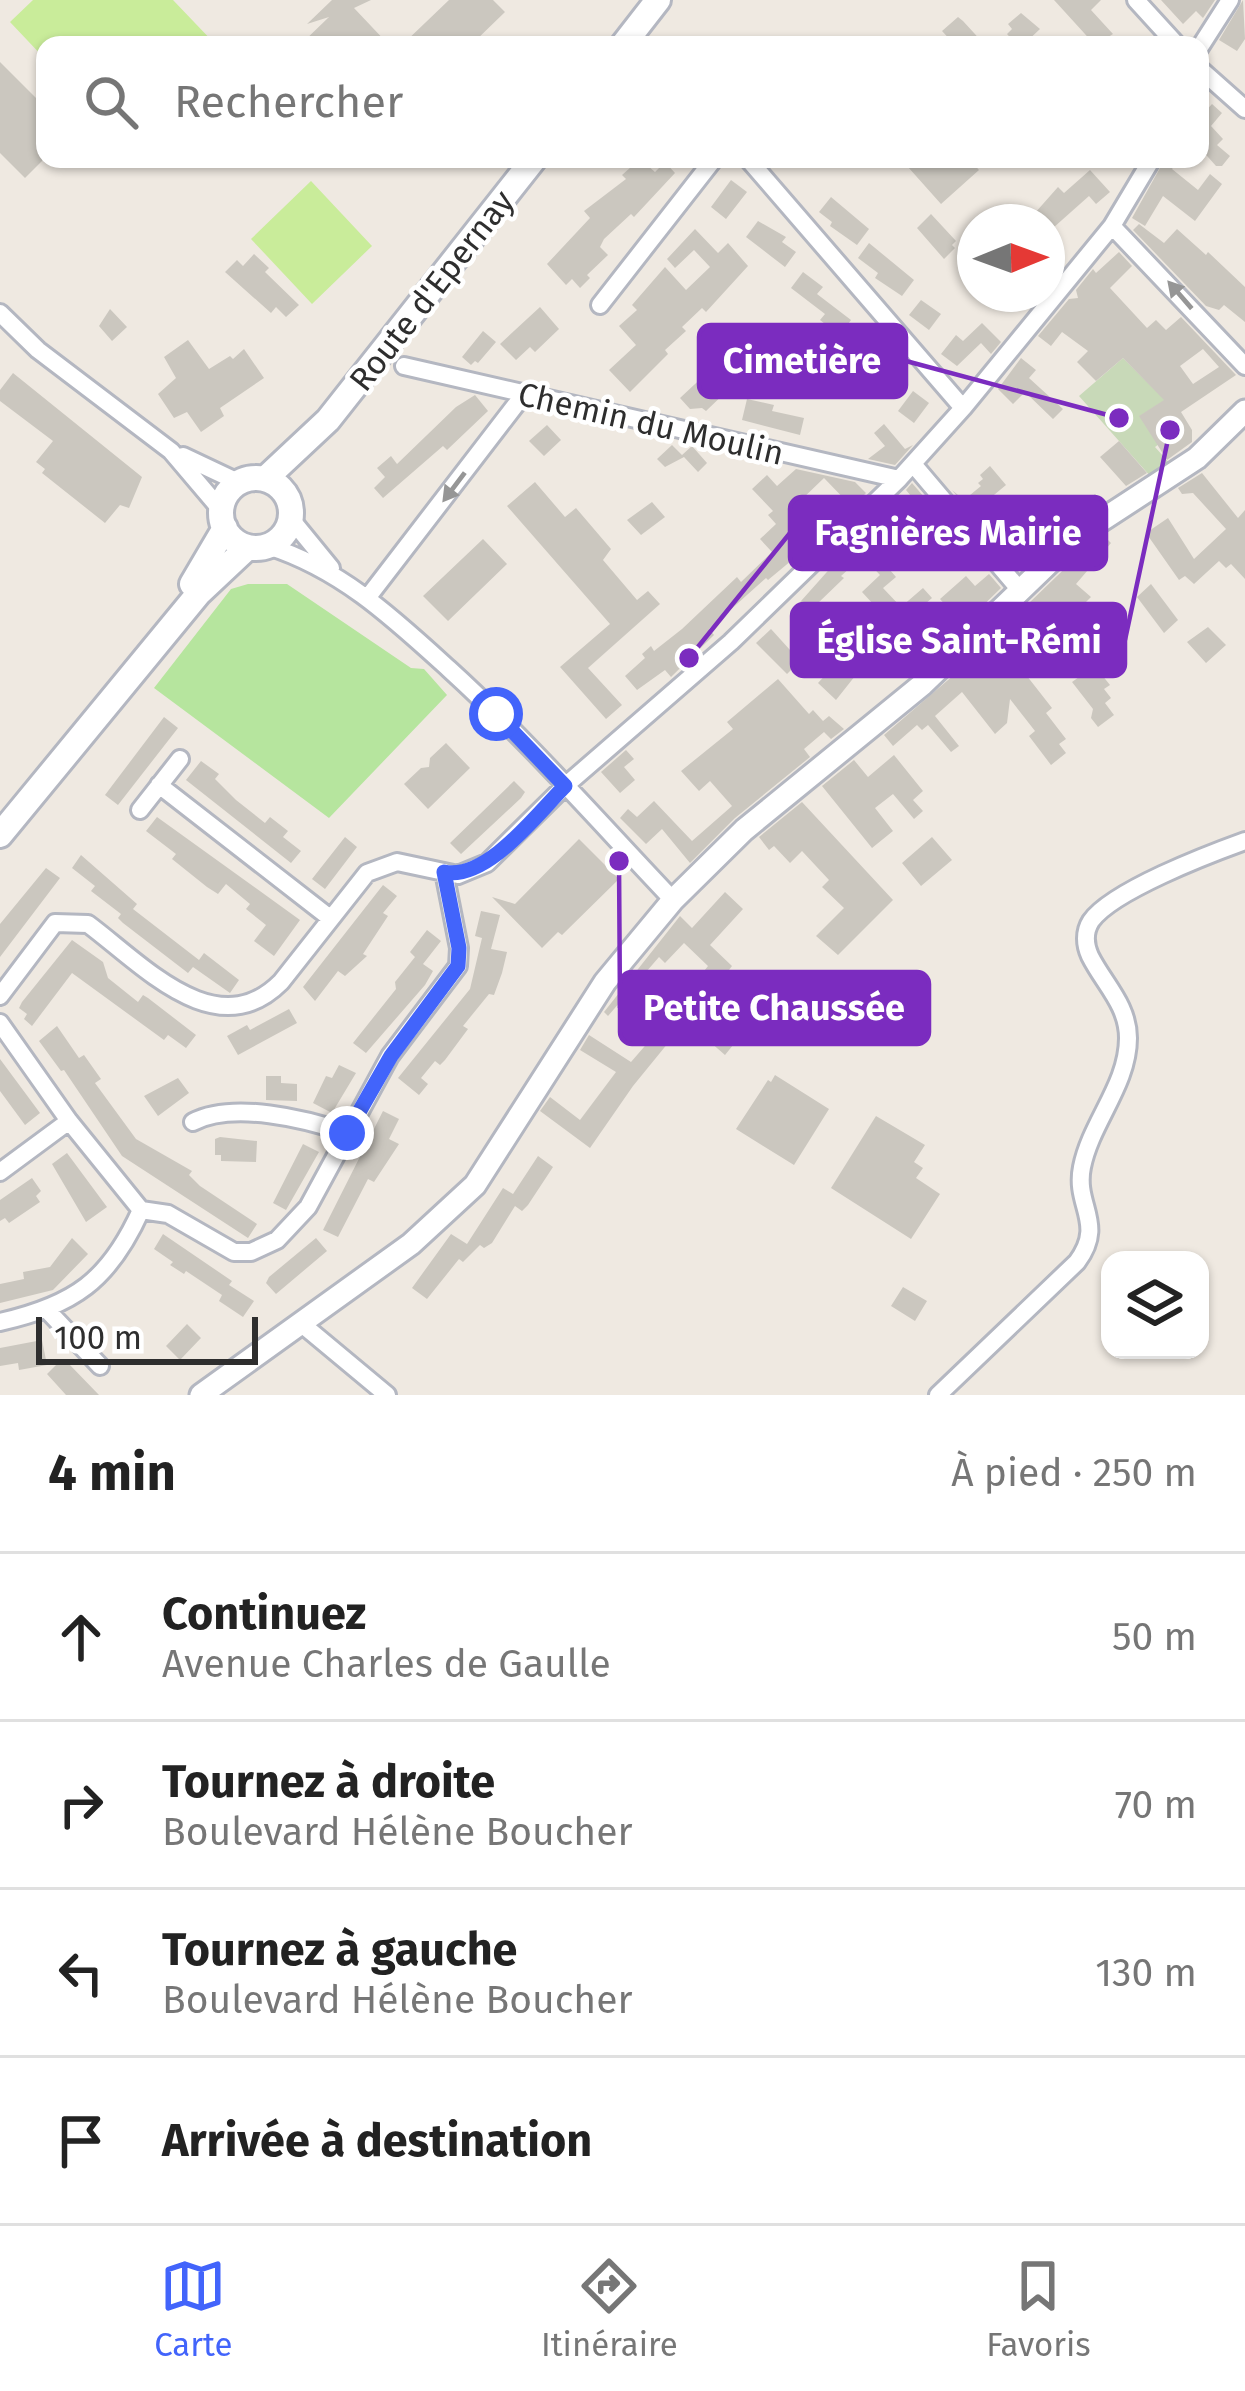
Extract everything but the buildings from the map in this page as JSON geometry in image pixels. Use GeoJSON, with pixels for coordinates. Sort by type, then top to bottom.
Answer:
{"type":"FeatureCollection","features":[{"type":"Feature","properties":{"kind":"main road"},"geometry":{"type":"LineString","coordinates":[[630,36],[658,0]]}},
{"type":"Feature","properties":{"kind":"main road","name":"Route d'Epernay"},"geometry":{"type":"LineString","coordinates":[[265,478],[328,421],[527,168]]}},
{"type":"Feature","properties":{"kind":"main road","name":"Route d'Epernay"},"geometry":{"type":"LineString","coordinates":[[290,508],[328,421]]}},
{"type":"Feature","properties":{"kind":"main road"},"geometry":{"type":"LineString","coordinates":[[0,835],[204,568],[229,489],[238,482],[265,478],[282,489],[290,508],[284,534],[258,547],[199,593],[91,721]]}},
{"type":"Feature","properties":{"kind":"main road"},"geometry":{"type":"LineString","coordinates":[[223,519],[258,547]]}},
{"type":"Feature","properties":{"kind":"street"},"geometry":{"type":"LineString","coordinates":[[1136,0],[1169,36]]}},
{"type":"Feature","properties":{"kind":"street"},"geometry":{"type":"LineString","coordinates":[[1207,36],[1230,0]]}},
{"type":"Feature","properties":{"kind":"street"},"geometry":{"type":"LineString","coordinates":[[1209,79],[1245,109]]}},
{"type":"Feature","properties":{"kind":"street"},"geometry":{"type":"LineString","coordinates":[[600,305],[707,168]]}},
{"type":"Feature","properties":{"kind":"street"},"geometry":{"type":"LineString","coordinates":[[756,168],[962,408]]}},
{"type":"Feature","properties":{"kind":"street"},"geometry":{"type":"LineString","coordinates":[[0,996],[55,923],[72,921],[88,924],[200,1005],[239,1006],[268,996],[357,883],[377,867],[407,863],[458,875],[487,863],[565,786],[730,642],[899,479],[1112,226],[1147,168]]}},
{"type":"Feature","properties":{"kind":"street"},"geometry":{"type":"LineString","coordinates":[[1112,226],[1245,366]]}},
{"type":"Feature","properties":{"kind":"street"},"geometry":{"type":"LineString","coordinates":[[0,313],[38,350]]}},
{"type":"Feature","properties":{"kind":"street"},"geometry":{"type":"LineString","coordinates":[[0,327],[38,350],[171,451],[238,482]]}},
{"type":"Feature","properties":{"kind":"street","name":"Chemin du Moulin"},"geometry":{"type":"LineString","coordinates":[[404,366],[899,479]]}},
{"type":"Feature","properties":{"kind":"street"},"geometry":{"type":"LineString","coordinates":[[368,597],[524,394]]}},
{"type":"Feature","properties":{"kind":"street"},"geometry":{"type":"LineString","coordinates":[[201,1395],[411,1244],[475,1185],[604,982],[673,900],[744,830],[922,684],[1085,530],[1197,458],[1245,411]]}},
{"type":"Feature","properties":{"kind":"street"},"geometry":{"type":"LineString","coordinates":[[171,451],[223,519]]}},
{"type":"Feature","properties":{"kind":"street"},"geometry":{"type":"LineString","coordinates":[[913,464],[1019,589]]}},
{"type":"Feature","properties":{"kind":"street"},"geometry":{"type":"LineString","coordinates":[[290,508],[340,578]]}},
{"type":"Feature","properties":{"kind":"street"},"geometry":{"type":"LineString","coordinates":[[258,547],[340,578],[368,597],[473,691],[673,900]]}},
{"type":"Feature","properties":{"kind":"street"},"geometry":{"type":"LineString","coordinates":[[140,810],[180,759]]}},
{"type":"Feature","properties":{"kind":"street"},"geometry":{"type":"LineString","coordinates":[[159,785],[330,918]]}},
{"type":"Feature","properties":{"kind":"street"},"geometry":{"type":"LineString","coordinates":[[938,1395],[1061,1279],[1086,1251],[1091,1238],[1080,1173],[1119,1081],[1128,1040],[1122,1009],[1087,947],[1090,923],[1102,910],[1158,878],[1245,841]]}},
{"type":"Feature","properties":{"kind":"street"},"geometry":{"type":"LineString","coordinates":[[0,1023],[69,1121],[141,1210],[168,1214],[235,1252],[262,1249],[297,1221],[391,1056],[458,966],[459,948],[444,872]]}},
{"type":"Feature","properties":{"kind":"street"},"geometry":{"type":"LineString","coordinates":[[193,1122],[212,1114],[296,1117],[347,1133]]}},
{"type":"Feature","properties":{"kind":"street"},"geometry":{"type":"LineString","coordinates":[[0,1172],[69,1121]]}},
{"type":"Feature","properties":{"kind":"street"},"geometry":{"type":"LineString","coordinates":[[0,1322],[48,1311],[99,1275],[141,1210]]}},
{"type":"Feature","properties":{"kind":"street"},"geometry":{"type":"LineString","coordinates":[[48,1311],[100,1366]]}},
{"type":"Feature","properties":{"kind":"street"},"geometry":{"type":"LineString","coordinates":[[303,1325],[387,1395]]}},
{"type":"Feature","properties":{"kind":"green space"},"geometry":{"type":"Polygon","coordinates":[[[33,0],[173,0],[207,36],[36,36],[36,49],[10,22],[33,0]]]}},
{"type":"Feature","properties":{"kind":"green space"},"geometry":{"type":"Polygon","coordinates":[[[311,181],[372,246],[312,304],[251,239],[311,181]]]}},
{"type":"Feature","properties":{"kind":"green space"},"geometry":{"type":"Polygon","coordinates":[[[1123,358],[1165,400],[1140,416],[1159,444],[1155,447],[1172,466],[1151,477],[1079,396],[1123,358]]]}},
{"type":"Feature","properties":{"kind":"green space"},"geometry":{"type":"Polygon","coordinates":[[[287,584],[411,668],[424,669],[447,695],[329,818],[154,688],[231,589],[287,584]]]}},
{"type":"Feature","properties":{"kind":"place","name":"Cimetière"},"geometry":{"type":"Point","coordinates":[1119,418]}},
{"type":"Feature","properties":{"kind":"place","name":"Église Saint-Rémi"},"geometry":{"type":"Point","coordinates":[1170,430]}},
{"type":"Feature","properties":{"kind":"place","name":"Fagnières Mairie"},"geometry":{"type":"Point","coordinates":[689,658]}},
{"type":"Feature","properties":{"kind":"place","name":"Petite Chaussée"},"geometry":{"type":"Point","coordinates":[619,861]}},
{"type":"Feature","properties":{"kind":"route"},"geometry":{"type":"LineString","coordinates":[[347,1133],[391,1056],[458,966],[459,948],[444,872],[458,875],[487,863],[565,786],[496,714]]}}]}
